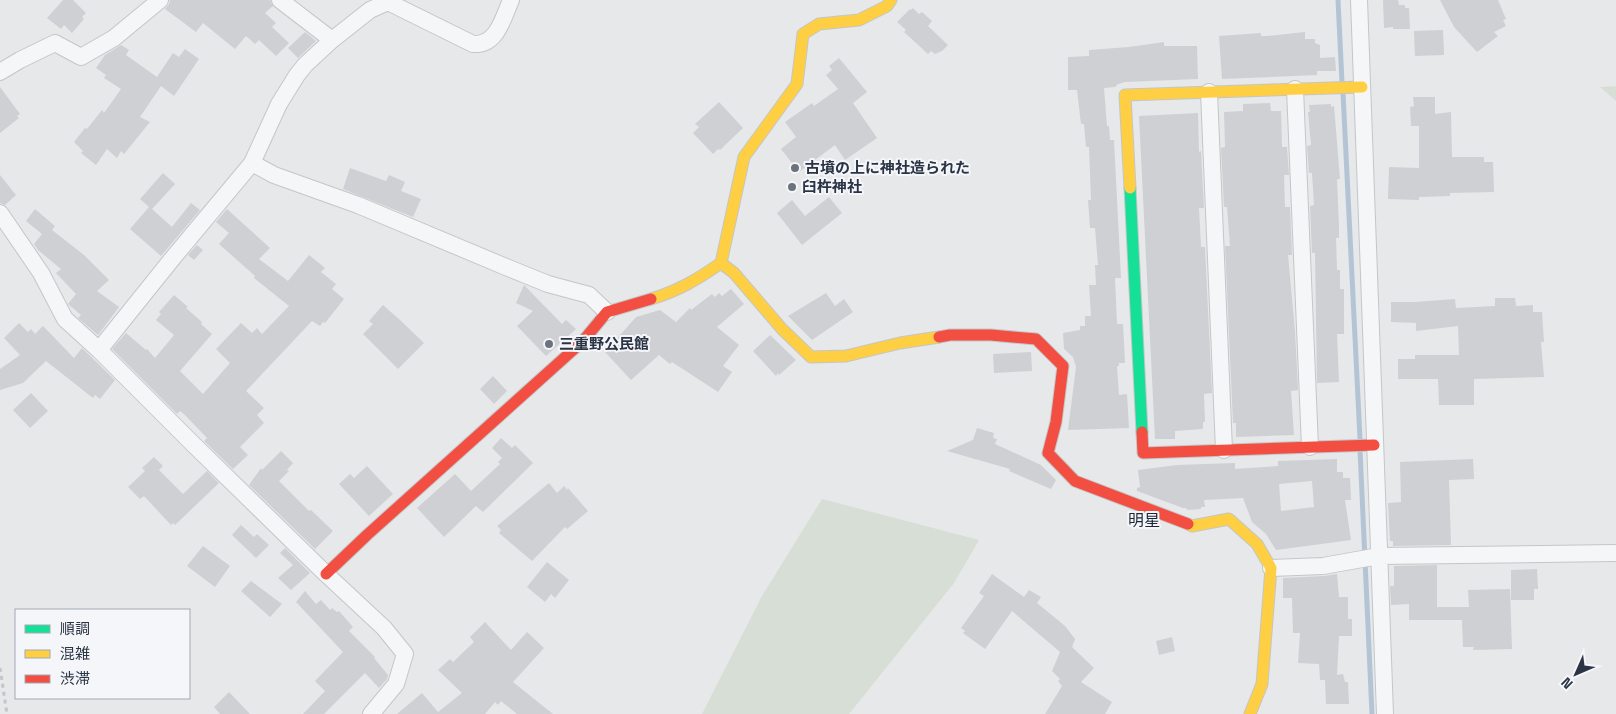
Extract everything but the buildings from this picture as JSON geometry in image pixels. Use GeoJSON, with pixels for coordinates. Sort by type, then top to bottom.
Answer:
{"type":"FeatureCollection","features":[{"type":"Feature","properties":{"kind":"street"},"geometry":{"type":"LineString","coordinates":[[0,72],[55,43],[82,57],[114,38],[160,0]]}},
{"type":"Feature","properties":{"kind":"street"},"geometry":{"type":"LineString","coordinates":[[280,0],[332,40]]}},
{"type":"Feature","properties":{"kind":"street"},"geometry":{"type":"LineString","coordinates":[[99,350],[176,253],[252,163],[279,104],[297,75],[332,40],[370,10],[389,1],[473,44],[477,44],[488,41],[495,35],[511,0]]}},
{"type":"Feature","properties":{"kind":"street"},"geometry":{"type":"LineString","coordinates":[[326,574],[583,341],[606,312],[673,292],[701,277],[721,263],[744,157],[797,84],[802,34],[819,24],[859,20],[887,6],[890,0]]}},
{"type":"Feature","properties":{"kind":"street"},"geometry":{"type":"LineString","coordinates":[[1359,0],[1358,87],[1372,445],[1370,558],[1385,714]]}},
{"type":"Feature","properties":{"kind":"street"},"geometry":{"type":"LineString","coordinates":[[1358,87],[1125,95],[1143,453],[1372,445]]}},
{"type":"Feature","properties":{"kind":"street"},"geometry":{"type":"LineString","coordinates":[[1295,89],[1310,447]]}},
{"type":"Feature","properties":{"kind":"street"},"geometry":{"type":"LineString","coordinates":[[1209,92],[1224,450]]}},
{"type":"Feature","properties":{"kind":"street"},"geometry":{"type":"LineString","coordinates":[[252,163],[274,175],[358,205],[548,284],[589,295],[606,312]]}},
{"type":"Feature","properties":{"kind":"street"},"geometry":{"type":"LineString","coordinates":[[0,213],[41,273],[65,319],[99,350],[326,574],[384,628],[404,654],[396,684],[371,714]]}},
{"type":"Feature","properties":{"kind":"street"},"geometry":{"type":"LineString","coordinates":[[721,263],[734,273],[782,329],[811,356],[846,356],[900,343],[950,335],[991,335],[1036,339],[1063,366],[1056,422],[1048,453],[1075,481],[1192,526],[1229,519],[1257,544],[1271,568],[1262,684],[1250,714]]}},
{"type":"Feature","properties":{"kind":"street"},"geometry":{"type":"LineString","coordinates":[[1271,568],[1323,566],[1370,558],[1616,553]]}},
{"type":"Feature","properties":{"kind":"path"},"geometry":{"type":"LineString","coordinates":[[0,668],[7,714]]}},
{"type":"Feature","properties":{"kind":"shaded area"},"geometry":{"type":"Polygon","coordinates":[[[1616,86],[1616,101],[1600,87],[1616,86]]]}},
{"type":"Feature","properties":{"kind":"shaded area"},"geometry":{"type":"Polygon","coordinates":[[[822,499],[979,540],[954,583],[849,714],[702,714],[762,596],[822,499]]]}},
{"type":"Feature","properties":{"kind":"waterway"},"geometry":{"type":"LineString","coordinates":[[1338,0],[1342,82]]}},
{"type":"Feature","properties":{"kind":"waterway"},"geometry":{"type":"LineString","coordinates":[[1343,93],[1360,439]]}},
{"type":"Feature","properties":{"kind":"waterway"},"geometry":{"type":"LineString","coordinates":[[1360,450],[1372,714]]}},
{"type":"Feature","properties":{"kind":"traffic: fast"},"geometry":{"type":"LineString","coordinates":[[1130,188],[1142,432]]}},
{"type":"Feature","properties":{"kind":"traffic: slow"},"geometry":{"type":"LineString","coordinates":[[651,299],[688,284],[721,263],[744,157],[797,84],[803,34],[819,24],[859,20],[887,6],[891,0]]}},
{"type":"Feature","properties":{"kind":"traffic: slow"},"geometry":{"type":"LineString","coordinates":[[1130,188],[1125,95],[1362,87]]}},
{"type":"Feature","properties":{"kind":"traffic: slow"},"geometry":{"type":"LineString","coordinates":[[721,263],[734,273],[782,329],[811,357],[846,356],[900,343],[939,337]]}},
{"type":"Feature","properties":{"kind":"traffic: slow"},"geometry":{"type":"LineString","coordinates":[[1188,524],[1192,526],[1229,519],[1257,544],[1271,568],[1262,684],[1250,714]]}},
{"type":"Feature","properties":{"kind":"traffic: jam"},"geometry":{"type":"LineString","coordinates":[[326,574],[583,341],[607,312],[651,299]]}},
{"type":"Feature","properties":{"kind":"traffic: jam"},"geometry":{"type":"LineString","coordinates":[[939,337],[950,335],[991,335],[1036,339],[1063,366],[1056,422],[1048,453],[1075,481],[1188,524]]}},
{"type":"Feature","properties":{"kind":"traffic: jam"},"geometry":{"type":"LineString","coordinates":[[1142,432],[1143,453],[1374,445]]}},
{"type":"Feature","properties":{"kind":"place","name":"古墳の上に神社造られた"},"geometry":{"type":"Point","coordinates":[795,168]}},
{"type":"Feature","properties":{"kind":"place","name":"臼杵神社"},"geometry":{"type":"Point","coordinates":[792,187]}},
{"type":"Feature","properties":{"kind":"place","name":"三重野公民館"},"geometry":{"type":"Point","coordinates":[549,344]}},
{"type":"Feature","properties":{"kind":"district","name":"明星"},"geometry":{"type":"Point","coordinates":[1144,520]}}]}
